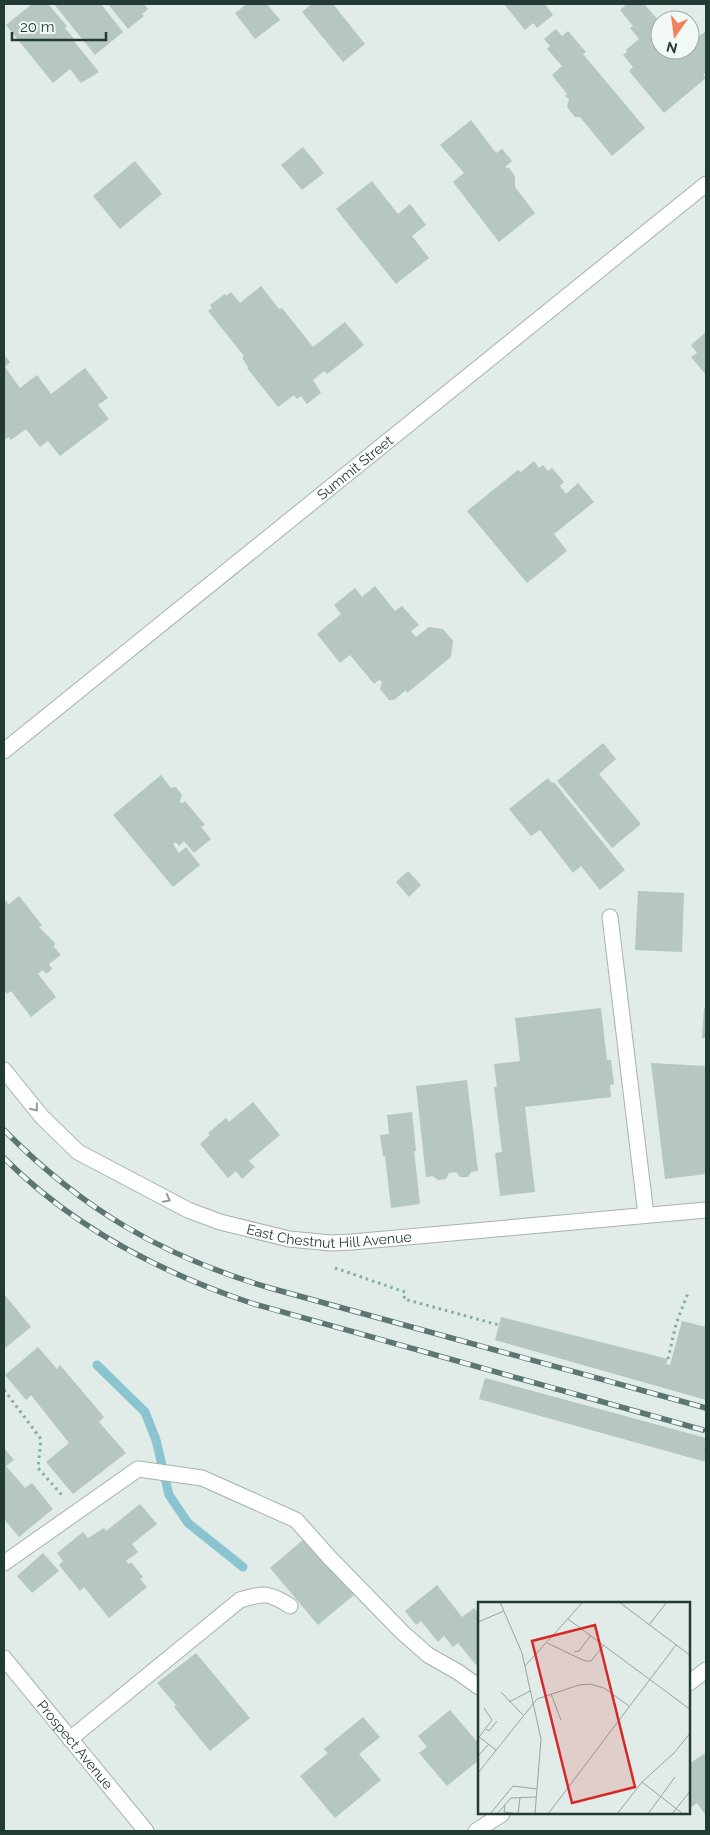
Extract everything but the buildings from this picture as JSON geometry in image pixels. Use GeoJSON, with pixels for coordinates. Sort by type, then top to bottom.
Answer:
{"type":"FeatureCollection","features":[{"type":"Feature","properties":{"kind":"street","name":"Summit Street"},"geometry":{"type":"LineString","coordinates":[[4,751],[706,184]]}},
{"type":"Feature","properties":{"kind":"street"},"geometry":{"type":"LineString","coordinates":[[610,917],[646,1215]]}},
{"type":"Feature","properties":{"kind":"street","name":"East Chestnut Hill Avenue"},"geometry":{"type":"LineString","coordinates":[[4,1070],[42,1117],[78,1152],[188,1210],[220,1222],[289,1238],[331,1243],[352,1242],[706,1210]]}},
{"type":"Feature","properties":{"kind":"street"},"geometry":{"type":"LineString","coordinates":[[4,1563],[78,1513],[138,1469],[202,1478],[296,1520],[402,1632],[428,1655],[458,1672],[478,1686]]}},
{"type":"Feature","properties":{"kind":"street"},"geometry":{"type":"LineString","coordinates":[[70,1739],[240,1600],[258,1594],[274,1596],[290,1606]]}},
{"type":"Feature","properties":{"kind":"street","name":"Prospect Avenue"},"geometry":{"type":"LineString","coordinates":[[4,1658],[146,1831]]}},
{"type":"Feature","properties":{"kind":"street"},"geometry":{"type":"LineString","coordinates":[[690,1682],[706,1670]]}},
{"type":"Feature","properties":{"kind":"street"},"geometry":{"type":"LineString","coordinates":[[476,1831],[500,1815]]}},
{"type":"Feature","properties":{"kind":"path"},"geometry":{"type":"LineString","coordinates":[[331,1267],[405,1292],[404,1299],[499,1324]]}},
{"type":"Feature","properties":{"kind":"path"},"geometry":{"type":"LineString","coordinates":[[668,1359],[676,1324],[688,1293]]}},
{"type":"Feature","properties":{"kind":"path"},"geometry":{"type":"LineString","coordinates":[[4,1390],[41,1439],[38,1468],[78,1513]]}},
{"type":"Feature","properties":{"kind":"waterway"},"geometry":{"type":"LineString","coordinates":[[97,1365],[145,1412],[156,1440],[169,1495],[188,1523],[243,1567]]}},
{"type":"Feature","properties":{"kind":"railway"},"geometry":{"type":"LineString","coordinates":[[4,1130],[64,1184],[94,1207],[159,1245],[194,1261],[270,1288],[706,1408]]}},
{"type":"Feature","properties":{"kind":"railway"},"geometry":{"type":"LineString","coordinates":[[4,1158],[31,1183],[89,1227],[152,1263],[219,1292],[254,1304],[703,1430]]}}]}
